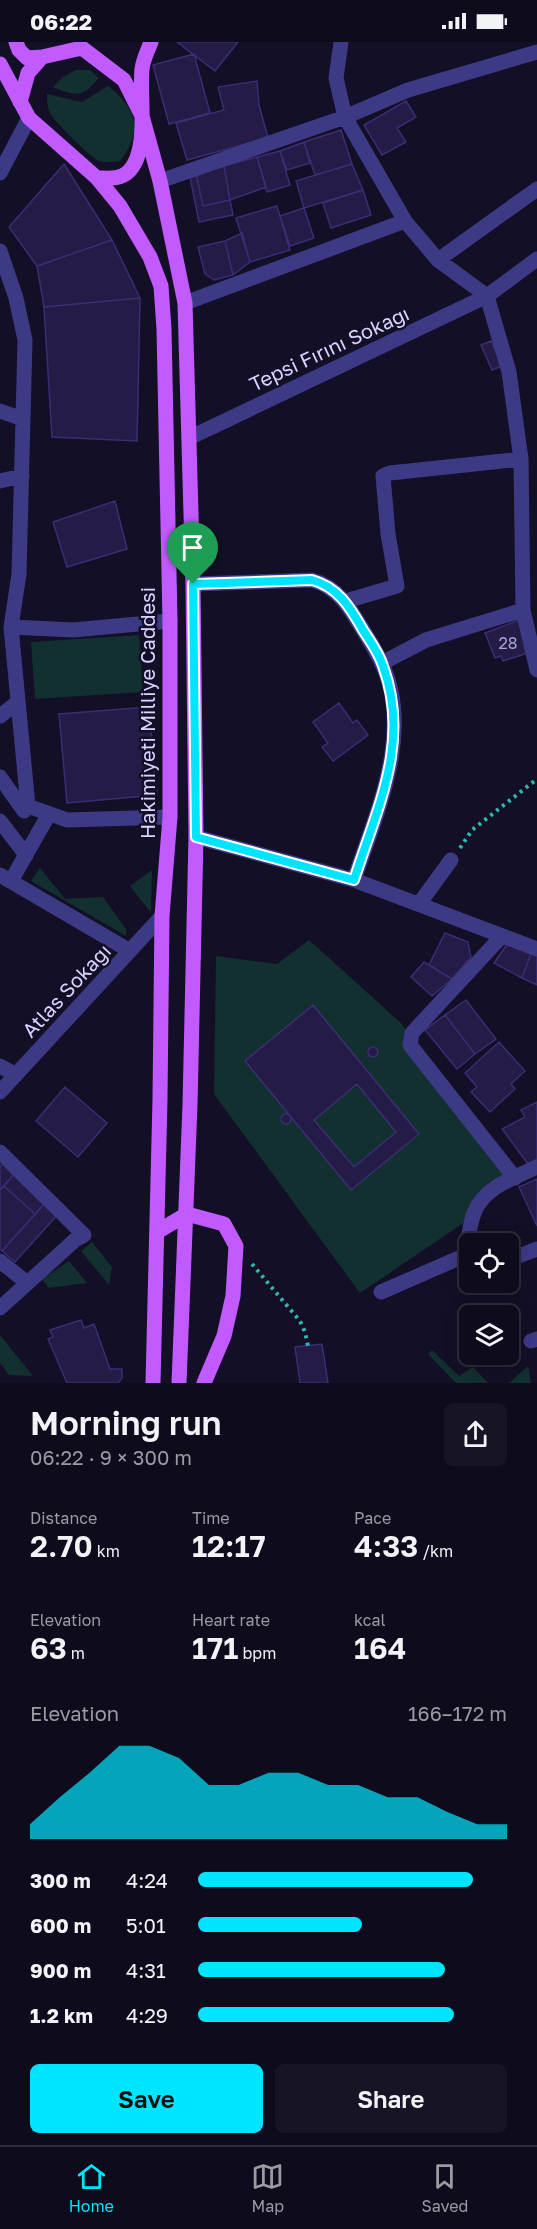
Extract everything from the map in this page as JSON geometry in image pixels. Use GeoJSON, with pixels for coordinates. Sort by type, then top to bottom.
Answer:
{"type":"FeatureCollection","features":[{"type":"Feature","properties":{"kind":"main road"},"geometry":{"type":"LineString","coordinates":[[16,42],[19,50],[27,58],[42,57],[86,45],[124,80],[142,116],[160,181],[185,303],[193,584],[196,837],[187,1214],[179,1383]]}},
{"type":"Feature","properties":{"kind":"main road"},"geometry":{"type":"LineString","coordinates":[[1,70],[29,118],[97,178],[120,177],[132,167],[139,150],[142,68],[151,42]]}},
{"type":"Feature","properties":{"kind":"main road"},"geometry":{"type":"LineString","coordinates":[[20,102],[28,73],[42,57]]}},
{"type":"Feature","properties":{"kind":"main road","name":"Hakimiyeti Milliye Caddesi"},"geometry":{"type":"LineString","coordinates":[[97,178],[120,206],[150,257],[161,286],[164,329],[170,621],[170,817],[162,916],[153,1383]]}},
{"type":"Feature","properties":{"kind":"main road"},"geometry":{"type":"LineString","coordinates":[[157,1232],[187,1214],[224,1224],[236,1246],[233,1296],[225,1336],[204,1383]]}},
{"type":"Feature","properties":{"kind":"street"},"geometry":{"type":"LineString","coordinates":[[341,42],[336,78],[345,117],[405,221],[438,260],[486,296],[509,372],[521,459],[522,610],[537,670]]}},
{"type":"Feature","properties":{"kind":"street"},"geometry":{"type":"LineString","coordinates":[[160,181],[345,117],[408,90],[537,52]]}},
{"type":"Feature","properties":{"kind":"street"},"geometry":{"type":"LineString","coordinates":[[0,173],[29,118]]}},
{"type":"Feature","properties":{"kind":"street"},"geometry":{"type":"LineString","coordinates":[[438,260],[537,189]]}},
{"type":"Feature","properties":{"kind":"street"},"geometry":{"type":"LineString","coordinates":[[185,303],[405,221]]}},
{"type":"Feature","properties":{"kind":"street"},"geometry":{"type":"LineString","coordinates":[[0,251],[16,298],[25,340],[19,574],[11,627],[28,806],[24,811],[0,777]]}},
{"type":"Feature","properties":{"kind":"street","name":"Tepsi Fırını Sokağı"},"geometry":{"type":"LineString","coordinates":[[189,438],[486,296],[537,259]]}},
{"type":"Feature","properties":{"kind":"street"},"geometry":{"type":"LineString","coordinates":[[0,411],[23,419]]}},
{"type":"Feature","properties":{"kind":"street"},"geometry":{"type":"LineString","coordinates":[[346,602],[397,586],[388,534],[383,476],[390,472],[521,459]]}},
{"type":"Feature","properties":{"kind":"street"},"geometry":{"type":"LineString","coordinates":[[0,481],[22,476]]}},
{"type":"Feature","properties":{"kind":"street"},"geometry":{"type":"LineString","coordinates":[[193,584],[312,580],[333,590],[346,602],[382,663],[395,713],[392,762],[354,880]]}},
{"type":"Feature","properties":{"kind":"street"},"geometry":{"type":"LineString","coordinates":[[382,663],[426,640],[522,610]]}},
{"type":"Feature","properties":{"kind":"street"},"geometry":{"type":"LineString","coordinates":[[11,627],[73,630],[170,621]]}},
{"type":"Feature","properties":{"kind":"street"},"geometry":{"type":"LineString","coordinates":[[0,716],[18,702]]}},
{"type":"Feature","properties":{"kind":"street"},"geometry":{"type":"LineString","coordinates":[[28,806],[67,820],[170,817]]}},
{"type":"Feature","properties":{"kind":"street"},"geometry":{"type":"LineString","coordinates":[[49,814],[26,855],[6,878],[130,951]]}},
{"type":"Feature","properties":{"kind":"street"},"geometry":{"type":"LineString","coordinates":[[0,821],[26,855]]}},
{"type":"Feature","properties":{"kind":"street"},"geometry":{"type":"LineString","coordinates":[[196,837],[354,880],[537,949]]}},
{"type":"Feature","properties":{"kind":"street"},"geometry":{"type":"LineString","coordinates":[[419,904],[451,860]]}},
{"type":"Feature","properties":{"kind":"street","name":"Atlas Sokağı"},"geometry":{"type":"LineString","coordinates":[[0,1092],[162,916]]}},
{"type":"Feature","properties":{"kind":"street"},"geometry":{"type":"LineString","coordinates":[[502,936],[412,1033],[410,1045],[515,1178]]}},
{"type":"Feature","properties":{"kind":"street"},"geometry":{"type":"LineString","coordinates":[[0,1066],[16,1075]]}},
{"type":"Feature","properties":{"kind":"street"},"geometry":{"type":"LineString","coordinates":[[0,1152],[84,1235],[26,1282],[0,1308]]}},
{"type":"Feature","properties":{"kind":"street"},"geometry":{"type":"LineString","coordinates":[[471,1233],[474,1213],[482,1198],[495,1187],[537,1167]]}},
{"type":"Feature","properties":{"kind":"street"},"geometry":{"type":"LineString","coordinates":[[519,1256],[537,1250]]}},
{"type":"Feature","properties":{"kind":"street"},"geometry":{"type":"LineString","coordinates":[[381,1292],[459,1260]]}},
{"type":"Feature","properties":{"kind":"street"},"geometry":{"type":"LineString","coordinates":[[0,1261],[26,1282]]}},
{"type":"Feature","properties":{"kind":"path"},"geometry":{"type":"LineString","coordinates":[[451,860],[472,830],[537,779]]}},
{"type":"Feature","properties":{"kind":"path"},"geometry":{"type":"LineString","coordinates":[[236,1246],[300,1321],[308,1346]]}},
{"type":"Feature","properties":{"kind":"green space"},"geometry":{"type":"Polygon","coordinates":[[[76,70],[90,70],[99,78],[88,89],[79,93],[73,94],[53,87],[63,77],[76,70]]]}},
{"type":"Feature","properties":{"kind":"green space"},"geometry":{"type":"Polygon","coordinates":[[[108,86],[131,112],[134,130],[128,150],[120,161],[108,162],[99,161],[93,157],[58,123],[49,111],[47,94],[82,102],[108,86]]]}},
{"type":"Feature","properties":{"kind":"green space"},"geometry":{"type":"Polygon","coordinates":[[[139,635],[143,692],[35,699],[31,642],[139,635]]]}},
{"type":"Feature","properties":{"kind":"green space"},"geometry":{"type":"Polygon","coordinates":[[[40,868],[65,899],[103,897],[126,929],[126,936],[31,881],[40,868]]]}},
{"type":"Feature","properties":{"kind":"green space"},"geometry":{"type":"Polygon","coordinates":[[[152,870],[151,913],[130,886],[152,870]]]}},
{"type":"Feature","properties":{"kind":"green space"},"geometry":{"type":"Polygon","coordinates":[[[309,940],[401,1023],[506,1174],[465,1222],[360,1293],[214,1094],[216,956],[277,964],[309,940]]]}},
{"type":"Feature","properties":{"kind":"green space"},"geometry":{"type":"Polygon","coordinates":[[[92,1242],[112,1267],[109,1285],[81,1251],[92,1242]]]}},
{"type":"Feature","properties":{"kind":"green space"},"geometry":{"type":"Polygon","coordinates":[[[69,1261],[87,1283],[49,1288],[42,1279],[69,1261]]]}},
{"type":"Feature","properties":{"kind":"green space"},"geometry":{"type":"Polygon","coordinates":[[[0,1335],[33,1376],[9,1375],[0,1363],[0,1335]]]}},
{"type":"Feature","properties":{"kind":"green space"},"geometry":{"type":"Polygon","coordinates":[[[432,1350],[459,1376],[473,1367],[488,1383],[456,1383],[428,1354],[432,1350]]]}},
{"type":"Feature","properties":{"kind":"green space"},"geometry":{"type":"Polygon","coordinates":[[[528,1366],[531,1383],[509,1383],[528,1366]]]}},
{"type":"Feature","properties":{"kind":"building"},"geometry":{"type":"Polygon","coordinates":[[[177,42],[238,42],[215,71],[177,42]]]}},
{"type":"Feature","properties":{"kind":"building"},"geometry":{"type":"Polygon","coordinates":[[[194,54],[210,113],[169,124],[153,65],[194,54]]]}},
{"type":"Feature","properties":{"kind":"building"},"geometry":{"type":"Polygon","coordinates":[[[257,81],[259,105],[268,138],[187,160],[176,123],[224,110],[218,87],[257,81]]]}},
{"type":"Feature","properties":{"kind":"building"},"geometry":{"type":"Polygon","coordinates":[[[406,101],[416,117],[397,128],[406,142],[382,155],[364,125],[406,101]]]}},
{"type":"Feature","properties":{"kind":"building"},"geometry":{"type":"Polygon","coordinates":[[[341,130],[352,164],[315,175],[304,142],[341,130]]]}},
{"type":"Feature","properties":{"kind":"building"},"geometry":{"type":"Polygon","coordinates":[[[304,142],[310,163],[287,170],[280,151],[304,142]]]}},
{"type":"Feature","properties":{"kind":"building"},"geometry":{"type":"Polygon","coordinates":[[[280,151],[290,185],[267,192],[257,157],[280,151]]]}},
{"type":"Feature","properties":{"kind":"building"},"geometry":{"type":"Polygon","coordinates":[[[257,157],[266,187],[230,200],[224,166],[257,157]]]}},
{"type":"Feature","properties":{"kind":"building"},"geometry":{"type":"Polygon","coordinates":[[[64,164],[112,240],[37,266],[9,227],[64,164]]]}},
{"type":"Feature","properties":{"kind":"building"},"geometry":{"type":"Polygon","coordinates":[[[352,164],[363,190],[304,208],[296,181],[352,164]]]}},
{"type":"Feature","properties":{"kind":"building"},"geometry":{"type":"Polygon","coordinates":[[[224,166],[230,200],[203,206],[196,173],[224,166]]]}},
{"type":"Feature","properties":{"kind":"building"},"geometry":{"type":"Polygon","coordinates":[[[196,173],[203,206],[230,200],[233,215],[199,222],[190,177],[196,173]]]}},
{"type":"Feature","properties":{"kind":"building"},"geometry":{"type":"Polygon","coordinates":[[[363,190],[371,215],[331,228],[323,203],[363,190]]]}},
{"type":"Feature","properties":{"kind":"building"},"geometry":{"type":"Polygon","coordinates":[[[277,206],[290,250],[250,262],[236,218],[277,206]]]}},
{"type":"Feature","properties":{"kind":"building"},"geometry":{"type":"Polygon","coordinates":[[[304,208],[314,238],[290,246],[280,216],[304,208]]]}},
{"type":"Feature","properties":{"kind":"building"},"geometry":{"type":"Polygon","coordinates":[[[242,233],[250,262],[233,275],[225,241],[242,233]]]}},
{"type":"Feature","properties":{"kind":"building"},"geometry":{"type":"Polygon","coordinates":[[[112,240],[140,298],[44,307],[37,266],[112,240]]]}},
{"type":"Feature","properties":{"kind":"building"},"geometry":{"type":"Polygon","coordinates":[[[225,241],[233,275],[214,280],[205,274],[198,247],[225,241]]]}},
{"type":"Feature","properties":{"kind":"building"},"geometry":{"type":"Polygon","coordinates":[[[140,298],[137,441],[52,437],[44,307],[140,298]]]}},
{"type":"Feature","properties":{"kind":"building"},"geometry":{"type":"Polygon","coordinates":[[[491,341],[502,366],[492,370],[481,345],[491,341]]]}},
{"type":"Feature","properties":{"kind":"building"},"geometry":{"type":"Polygon","coordinates":[[[115,501],[127,549],[67,567],[53,522],[115,501]]]}},
{"type":"Feature","properties":{"kind":"building"},"geometry":{"type":"Polygon","coordinates":[[[522,619],[528,653],[503,661],[501,656],[495,658],[485,633],[522,619]]]}},
{"type":"Feature","properties":{"kind":"building"},"geometry":{"type":"Polygon","coordinates":[[[339,703],[353,723],[357,720],[368,735],[333,761],[322,747],[328,743],[313,722],[339,703]]]}},
{"type":"Feature","properties":{"kind":"building"},"geometry":{"type":"Polygon","coordinates":[[[149,707],[157,795],[67,803],[59,714],[149,707]]]}},
{"type":"Feature","properties":{"kind":"building"},"geometry":{"type":"Polygon","coordinates":[[[445,933],[468,942],[471,957],[452,979],[429,965],[445,933]]]}},
{"type":"Feature","properties":{"kind":"building"},"geometry":{"type":"Polygon","coordinates":[[[508,943],[532,951],[522,978],[494,963],[508,943]]]}},
{"type":"Feature","properties":{"kind":"building"},"geometry":{"type":"Polygon","coordinates":[[[532,951],[537,953],[537,985],[522,978],[532,951]]]}},
{"type":"Feature","properties":{"kind":"building"},"geometry":{"type":"Polygon","coordinates":[[[424,962],[452,979],[432,996],[411,977],[424,962]]]}},
{"type":"Feature","properties":{"kind":"building"},"geometry":{"type":"Polygon","coordinates":[[[466,1000],[496,1039],[475,1054],[445,1015],[466,1000]]]}},
{"type":"Feature","properties":{"kind":"building"},"geometry":{"type":"Polygon","coordinates":[[[313,1005],[419,1134],[351,1190],[245,1061],[313,1005]],[[357,1084],[314,1120],[354,1167],[396,1132],[357,1084]]]}},
{"type":"Feature","properties":{"kind":"building"},"geometry":{"type":"Polygon","coordinates":[[[445,1015],[475,1054],[457,1069],[425,1030],[445,1015]]]}},
{"type":"Feature","properties":{"kind":"building"},"geometry":{"type":"Polygon","coordinates":[[[499,1042],[525,1071],[511,1084],[515,1089],[490,1112],[471,1092],[477,1087],[465,1073],[499,1042]]]}},
{"type":"Feature","properties":{"kind":"building"},"geometry":{"type":"Polygon","coordinates":[[[373,1047],[377,1048],[377,1056],[373,1057],[369,1056],[368,1052],[369,1048],[373,1047]]]}},
{"type":"Feature","properties":{"kind":"building"},"geometry":{"type":"Polygon","coordinates":[[[65,1087],[107,1123],[78,1157],[36,1121],[65,1087]]]}},
{"type":"Feature","properties":{"kind":"building"},"geometry":{"type":"Polygon","coordinates":[[[537,1102],[537,1159],[528,1164],[502,1129],[525,1117],[521,1110],[537,1102]]]}},
{"type":"Feature","properties":{"kind":"building"},"geometry":{"type":"Polygon","coordinates":[[[286,1114],[291,1119],[286,1124],[281,1119],[286,1114]]]}},
{"type":"Feature","properties":{"kind":"building"},"geometry":{"type":"Polygon","coordinates":[[[3,1163],[15,1173],[0,1190],[0,1166],[3,1163]]]}},
{"type":"Feature","properties":{"kind":"building"},"geometry":{"type":"Polygon","coordinates":[[[15,1173],[46,1202],[35,1214],[4,1186],[15,1173]]]}},
{"type":"Feature","properties":{"kind":"building"},"geometry":{"type":"Polygon","coordinates":[[[537,1179],[537,1226],[519,1187],[537,1179]]]}},
{"type":"Feature","properties":{"kind":"building"},"geometry":{"type":"Polygon","coordinates":[[[4,1186],[35,1214],[2,1251],[0,1249],[0,1190],[4,1186]]]}},
{"type":"Feature","properties":{"kind":"building"},"geometry":{"type":"Polygon","coordinates":[[[46,1202],[59,1213],[15,1262],[2,1251],[46,1202]]]}},
{"type":"Feature","properties":{"kind":"building"},"geometry":{"type":"Polygon","coordinates":[[[81,1320],[84,1328],[94,1324],[110,1369],[122,1369],[122,1378],[118,1383],[67,1383],[48,1339],[53,1337],[50,1330],[81,1320]]]}},
{"type":"Feature","properties":{"kind":"building"},"geometry":{"type":"Polygon","coordinates":[[[322,1344],[328,1383],[300,1383],[295,1347],[322,1344]]]}},
{"type":"Feature","properties":{"kind":"route"},"geometry":{"type":"LineString","coordinates":[[312,580],[321,583],[346,602],[382,663],[395,713],[392,762],[354,880],[196,837],[193,584],[312,580]]}}]}
